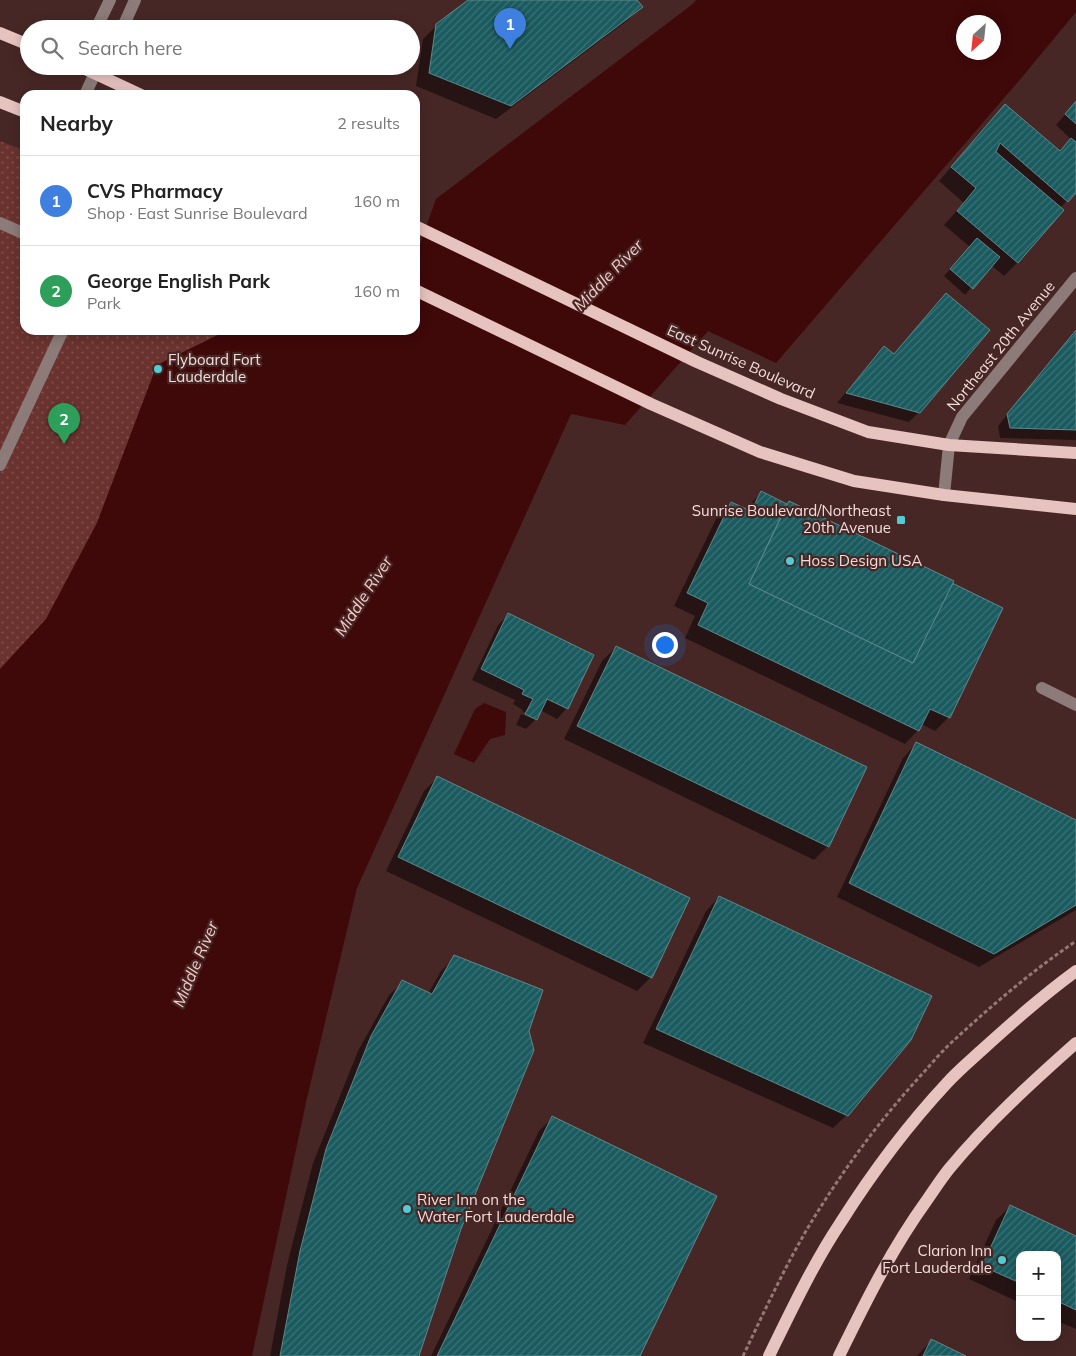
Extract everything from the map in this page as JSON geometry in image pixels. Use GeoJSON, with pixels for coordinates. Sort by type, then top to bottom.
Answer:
{"type":"FeatureCollection","features":[{"type":"Feature","properties":{"kind":"main road"},"geometry":{"type":"LineString","coordinates":[[0,33],[20,41]]}},
{"type":"Feature","properties":{"kind":"main road"},"geometry":{"type":"LineString","coordinates":[[108,75],[133,90]]}},
{"type":"Feature","properties":{"kind":"main road"},"geometry":{"type":"LineString","coordinates":[[0,102],[20,110]]}},
{"type":"Feature","properties":{"kind":"main road","name":"East Sunrise Boulevard"},"geometry":{"type":"LineString","coordinates":[[420,228],[697,362],[781,399],[868,432],[949,446],[1076,453]]}},
{"type":"Feature","properties":{"kind":"main road"},"geometry":{"type":"LineString","coordinates":[[420,292],[651,404],[760,452],[854,481],[944,495],[1076,509]]}},
{"type":"Feature","properties":{"kind":"main road"},"geometry":{"type":"LineString","coordinates":[[769,1356],[836,1230],[901,1136],[947,1082],[998,1035],[1076,971]]}},
{"type":"Feature","properties":{"kind":"main road"},"geometry":{"type":"LineString","coordinates":[[839,1356],[874,1284],[906,1229],[948,1170],[994,1119],[1076,1043]]}},
{"type":"Feature","properties":{"kind":"street"},"geometry":{"type":"LineString","coordinates":[[100,20],[110,0]]}},
{"type":"Feature","properties":{"kind":"street"},"geometry":{"type":"LineString","coordinates":[[126,20],[136,0]]}},
{"type":"Feature","properties":{"kind":"street"},"geometry":{"type":"LineString","coordinates":[[87,90],[93,75]]}},
{"type":"Feature","properties":{"kind":"street"},"geometry":{"type":"LineString","coordinates":[[0,223],[20,232]]}},
{"type":"Feature","properties":{"kind":"street","name":"Northeast 20th Avenue"},"geometry":{"type":"LineString","coordinates":[[944,495],[949,446],[962,417],[1076,278]]}},
{"type":"Feature","properties":{"kind":"street"},"geometry":{"type":"LineString","coordinates":[[0,465],[61,335]]}},
{"type":"Feature","properties":{"kind":"street"},"geometry":{"type":"LineString","coordinates":[[1042,688],[1076,705]]}},
{"type":"Feature","properties":{"kind":"shaded area"},"geometry":{"type":"Polygon","coordinates":[[[0,141],[20,149],[20,335],[218,335],[157,365],[97,523],[46,619],[0,761],[0,141]]]}},
{"type":"Feature","properties":{"kind":"water","name":"Middle River"},"geometry":{"type":"Polygon","coordinates":[[[696,0],[1076,0],[1076,12],[776,363],[708,331],[625,425],[571,414],[357,888],[307,1098],[252,1356],[0,1356],[0,669],[46,619],[97,523],[157,365],[218,335],[420,335],[420,244],[436,199],[696,0]]]}},
{"type":"Feature","properties":{"kind":"water"},"geometry":{"type":"Polygon","coordinates":[[[484,703],[506,712],[505,735],[490,739],[474,763],[454,754],[475,709],[484,703]]]}},
{"type":"Feature","properties":{"kind":"building"},"geometry":{"type":"Polygon","coordinates":[[[468,0],[637,0],[643,7],[511,106],[429,73],[436,24],[468,0]]]}},
{"type":"Feature","properties":{"kind":"building"},"geometry":{"type":"Polygon","coordinates":[[[1076,101],[1076,124],[1065,114],[1076,101]]]}},
{"type":"Feature","properties":{"kind":"building"},"geometry":{"type":"Polygon","coordinates":[[[1005,104],[1060,151],[1071,138],[1076,142],[1076,193],[1068,202],[1000,143],[996,152],[1064,210],[1018,263],[957,211],[976,188],[951,167],[1005,104]]]}},
{"type":"Feature","properties":{"kind":"building"},"geometry":{"type":"Polygon","coordinates":[[[977,238],[1000,257],[973,289],[950,269],[977,238]]]}},
{"type":"Feature","properties":{"kind":"building"},"geometry":{"type":"Polygon","coordinates":[[[946,293],[990,330],[920,413],[846,393],[884,346],[894,354],[946,293]]]}},
{"type":"Feature","properties":{"kind":"building"},"geometry":{"type":"Polygon","coordinates":[[[1076,330],[1076,430],[1010,428],[1007,414],[1076,330]]]}},
{"type":"Feature","properties":{"kind":"building"},"geometry":{"type":"Polygon","coordinates":[[[761,491],[787,504],[749,584],[913,663],[952,583],[1003,608],[950,718],[930,709],[919,731],[698,625],[708,603],[687,593],[731,502],[751,511],[761,491]]]}},
{"type":"Feature","properties":{"kind":"building"},"geometry":{"type":"Polygon","coordinates":[[[789,501],[954,581],[913,663],[749,584],[789,501]]]}},
{"type":"Feature","properties":{"kind":"building"},"geometry":{"type":"Polygon","coordinates":[[[508,613],[594,655],[568,709],[547,699],[537,720],[525,714],[533,699],[522,694],[524,690],[481,669],[508,613]]]}},
{"type":"Feature","properties":{"kind":"building"},"geometry":{"type":"Polygon","coordinates":[[[616,646],[867,767],[829,847],[577,726],[616,646]]]}},
{"type":"Feature","properties":{"kind":"building"},"geometry":{"type":"Polygon","coordinates":[[[916,742],[1076,820],[1076,905],[994,954],[849,883],[916,742]]]}},
{"type":"Feature","properties":{"kind":"building"},"geometry":{"type":"Polygon","coordinates":[[[437,776],[690,898],[652,978],[398,857],[437,776]]]}},
{"type":"Feature","properties":{"kind":"building"},"geometry":{"type":"Polygon","coordinates":[[[719,896],[932,996],[911,1040],[848,1116],[656,1029],[719,896]]]}},
{"type":"Feature","properties":{"kind":"building"},"geometry":{"type":"Polygon","coordinates":[[[454,955],[543,990],[529,1031],[534,1050],[461,1229],[419,1356],[280,1356],[300,1251],[326,1149],[371,1036],[402,980],[432,994],[454,955]]]}},
{"type":"Feature","properties":{"kind":"building"},"geometry":{"type":"Polygon","coordinates":[[[552,1116],[717,1196],[640,1356],[437,1356],[552,1116]]]}},
{"type":"Feature","properties":{"kind":"building","name":"Clarion Inn Fort Lauderdale"},"geometry":{"type":"Polygon","coordinates":[[[1010,1205],[1076,1236],[1076,1310],[1061,1303],[1061,1251],[1016,1251],[1016,1281],[982,1266],[1010,1205]]]}},
{"type":"Feature","properties":{"kind":"building"},"geometry":{"type":"Polygon","coordinates":[[[931,1339],[966,1356],[923,1356],[931,1339]]]}},
{"type":"Feature","properties":{"kind":"place","name":"CVS Pharmacy"},"geometry":{"type":"Point","coordinates":[510,49]}},
{"type":"Feature","properties":{"kind":"place","name":"Flyboard Fort Lauderdale"},"geometry":{"type":"Point","coordinates":[158,369]}},
{"type":"Feature","properties":{"kind":"place","name":"George English Park"},"geometry":{"type":"Point","coordinates":[64,444]}},
{"type":"Feature","properties":{"kind":"place","name":"Sunrise Boulevard/Northeast 20th Avenue"},"geometry":{"type":"Point","coordinates":[901,520]}},
{"type":"Feature","properties":{"kind":"place","name":"Hoss Design USA"},"geometry":{"type":"Point","coordinates":[790,561]}},
{"type":"Feature","properties":{"kind":"place","name":"River Inn on the Water Fort Lauderdale"},"geometry":{"type":"Point","coordinates":[407,1209]}},
{"type":"Feature","properties":{"kind":"place","name":"Clarion Inn Fort Lauderdale"},"geometry":{"type":"Point","coordinates":[1002,1260]}}]}
